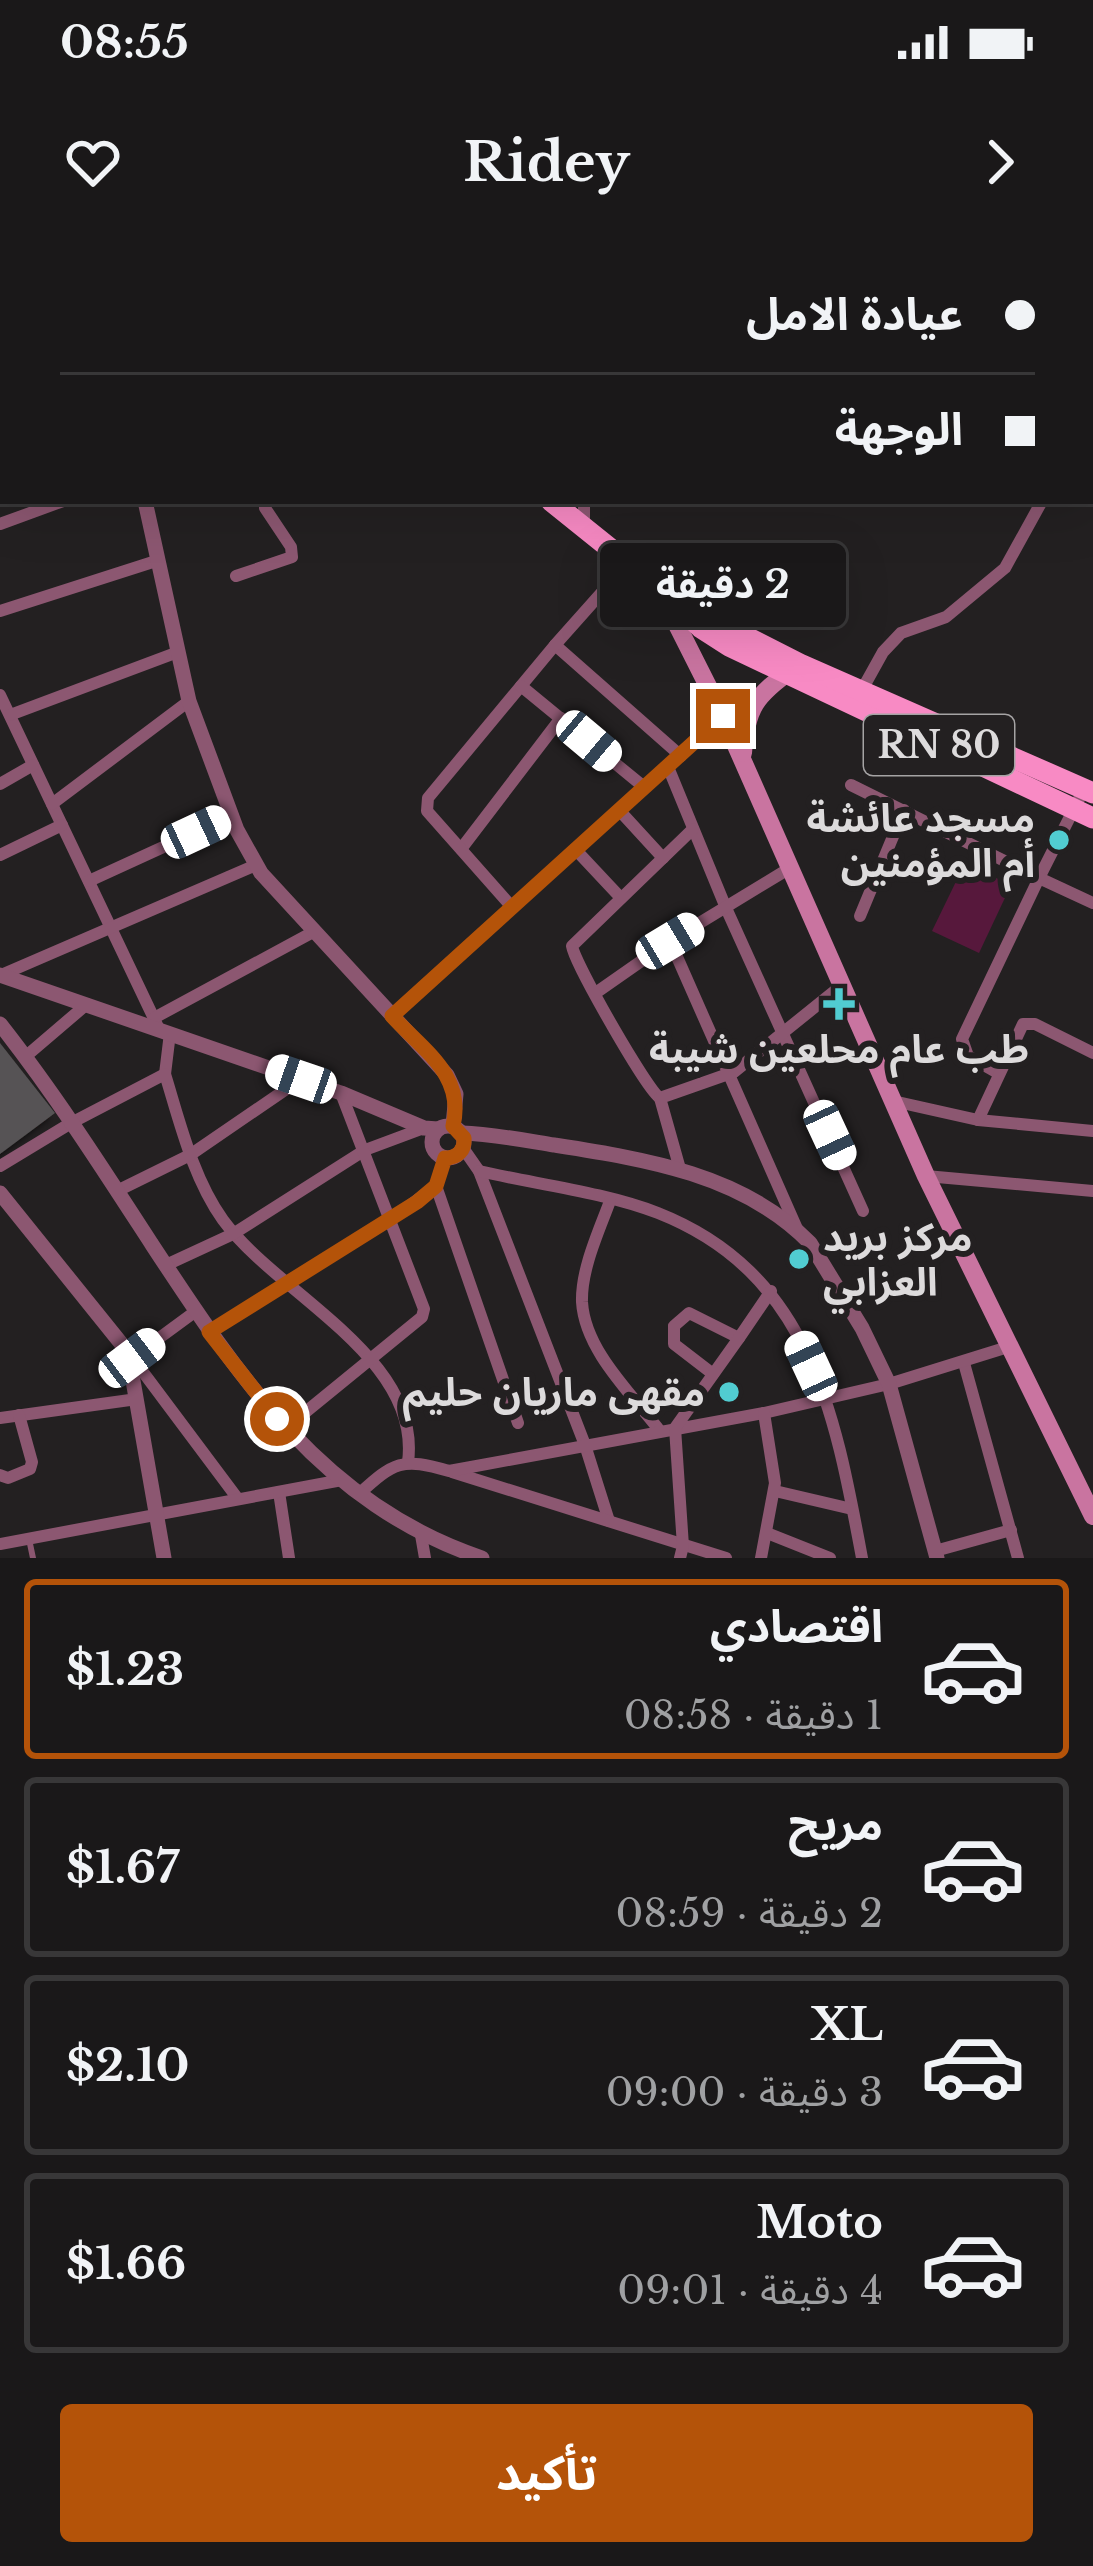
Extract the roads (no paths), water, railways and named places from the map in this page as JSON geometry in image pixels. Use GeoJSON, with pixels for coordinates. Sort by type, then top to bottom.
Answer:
{"type":"FeatureCollection","features":[{"type":"Feature","properties":{"kind":"main road","name":"RN 80"},"geometry":{"type":"LineString","coordinates":[[555,504],[701,628],[1086,802]]}},
{"type":"Feature","properties":{"kind":"main road"},"geometry":{"type":"LineString","coordinates":[[658,587],[723,716],[926,1176],[1093,1516]]}},
{"type":"Feature","properties":{"kind":"main road","name":"RN 80"},"geometry":{"type":"LineString","coordinates":[[792,669],[863,688],[969,748]]}},
{"type":"Feature","properties":{"kind":"main road"},"geometry":{"type":"LineString","coordinates":[[742,758],[748,713],[792,669]]}},
{"type":"Feature","properties":{"kind":"street"},"geometry":{"type":"LineString","coordinates":[[0,524],[55,504]]}},
{"type":"Feature","properties":{"kind":"street"},"geometry":{"type":"LineString","coordinates":[[146,504],[189,701],[231,815],[256,866],[453,1084],[457,1107],[448,1133],[456,1156],[445,1158],[432,1143],[448,1133]]}},
{"type":"Feature","properties":{"kind":"street"},"geometry":{"type":"LineString","coordinates":[[236,576],[292,556],[266,504]]}},
{"type":"Feature","properties":{"kind":"street"},"geometry":{"type":"LineString","coordinates":[[584,504],[584,528]]}},
{"type":"Feature","properties":{"kind":"street"},"geometry":{"type":"LineString","coordinates":[[863,688],[883,652],[901,632],[946,617],[1005,568],[1040,504]]}},
{"type":"Feature","properties":{"kind":"street"},"geometry":{"type":"LineString","coordinates":[[0,611],[156,561]]}},
{"type":"Feature","properties":{"kind":"street"},"geometry":{"type":"LineString","coordinates":[[511,906],[427,811],[428,798],[628,563]]}},
{"type":"Feature","properties":{"kind":"street"},"geometry":{"type":"LineString","coordinates":[[555,645],[681,756]]}},
{"type":"Feature","properties":{"kind":"street"},"geometry":{"type":"LineString","coordinates":[[10,715],[178,652]]}},
{"type":"Feature","properties":{"kind":"street"},"geometry":{"type":"LineString","coordinates":[[521,686],[644,788]]}},
{"type":"Feature","properties":{"kind":"street"},"geometry":{"type":"LineString","coordinates":[[0,695],[161,1027],[165,1074],[190,1155],[219,1214],[233,1234],[369,1357],[409,1430],[408,1462]]}},
{"type":"Feature","properties":{"kind":"street"},"geometry":{"type":"LineString","coordinates":[[52,804],[189,701]]}},
{"type":"Feature","properties":{"kind":"street"},"geometry":{"type":"LineString","coordinates":[[392,1016],[723,716]]}},
{"type":"Feature","properties":{"kind":"street"},"geometry":{"type":"LineString","coordinates":[[460,849],[562,718]]}},
{"type":"Feature","properties":{"kind":"street"},"geometry":{"type":"LineString","coordinates":[[0,784],[33,765]]}},
{"type":"Feature","properties":{"kind":"street"},"geometry":{"type":"LineString","coordinates":[[668,766],[726,908],[863,1211]]}},
{"type":"Feature","properties":{"kind":"street"},"geometry":{"type":"LineString","coordinates":[[851,785],[1093,904]]}},
{"type":"Feature","properties":{"kind":"street"},"geometry":{"type":"LineString","coordinates":[[998,1072],[968,1056],[962,1039],[1039,878],[1086,802]]}},
{"type":"Feature","properties":{"kind":"street"},"geometry":{"type":"LineString","coordinates":[[619,810],[662,858]]}},
{"type":"Feature","properties":{"kind":"street"},"geometry":{"type":"LineString","coordinates":[[860,916],[904,810]]}},
{"type":"Feature","properties":{"kind":"street"},"geometry":{"type":"LineString","coordinates":[[88,881],[231,815]]}},
{"type":"Feature","properties":{"kind":"street"},"geometry":{"type":"LineString","coordinates":[[0,855],[62,825]]}},
{"type":"Feature","properties":{"kind":"street"},"geometry":{"type":"LineString","coordinates":[[680,1169],[660,1098],[635,1066],[572,946],[693,829]]}},
{"type":"Feature","properties":{"kind":"street"},"geometry":{"type":"LineString","coordinates":[[575,849],[620,897]]}},
{"type":"Feature","properties":{"kind":"street"},"geometry":{"type":"LineString","coordinates":[[0,975],[256,866]]}},
{"type":"Feature","properties":{"kind":"street"},"geometry":{"type":"LineString","coordinates":[[597,992],[790,868]]}},
{"type":"Feature","properties":{"kind":"street"},"geometry":{"type":"LineString","coordinates":[[161,1027],[315,931]]}},
{"type":"Feature","properties":{"kind":"street"},"geometry":{"type":"LineString","coordinates":[[670,941],[798,1231],[845,1299],[889,1384],[936,1554],[1011,1530]]}},
{"type":"Feature","properties":{"kind":"street"},"geometry":{"type":"LineString","coordinates":[[0,975],[161,1027],[448,1133],[656,1161],[738,1192],[798,1231]]}},
{"type":"Feature","properties":{"kind":"street"},"geometry":{"type":"LineString","coordinates":[[660,1098],[729,1074],[841,986]]}},
{"type":"Feature","properties":{"kind":"street"},"geometry":{"type":"LineString","coordinates":[[26,1057],[87,1004]]}},
{"type":"Feature","properties":{"kind":"street"},"geometry":{"type":"LineString","coordinates":[[978,1120],[1018,1028],[1028,1022],[1093,1053]]}},
{"type":"Feature","properties":{"kind":"street"},"geometry":{"type":"LineString","coordinates":[[0,1024],[209,1332],[286,1428],[359,1494],[421,1535],[482,1558]]}},
{"type":"Feature","properties":{"kind":"street"},"geometry":{"type":"LineString","coordinates":[[0,1166],[165,1074]]}},
{"type":"Feature","properties":{"kind":"street"},"geometry":{"type":"LineString","coordinates":[[117,1191],[190,1155],[301,1079]]}},
{"type":"Feature","properties":{"kind":"street"},"geometry":{"type":"LineString","coordinates":[[286,1428],[422,1317],[424,1309],[341,1093]]}},
{"type":"Feature","properties":{"kind":"street"},"geometry":{"type":"LineString","coordinates":[[893,1101],[978,1120],[1093,1131]]}},
{"type":"Feature","properties":{"kind":"street"},"geometry":{"type":"LineString","coordinates":[[166,1265],[233,1234],[365,1150],[448,1133]]}},
{"type":"Feature","properties":{"kind":"street"},"geometry":{"type":"LineString","coordinates":[[448,1133],[479,1171],[585,1445],[609,1521]]}},
{"type":"Feature","properties":{"kind":"street"},"geometry":{"type":"LineString","coordinates":[[209,1332],[390,1220],[436,1186],[445,1158]]}},
{"type":"Feature","properties":{"kind":"street"},"geometry":{"type":"LineString","coordinates":[[479,1171],[653,1211],[713,1240],[771,1291],[825,1398],[862,1558]]}},
{"type":"Feature","properties":{"kind":"street"},"geometry":{"type":"LineString","coordinates":[[926,1176],[1093,1191]]}},
{"type":"Feature","properties":{"kind":"street"},"geometry":{"type":"LineString","coordinates":[[436,1186],[518,1423]]}},
{"type":"Feature","properties":{"kind":"street"},"geometry":{"type":"LineString","coordinates":[[610,1201],[582,1300],[588,1328],[601,1355],[660,1431]]}},
{"type":"Feature","properties":{"kind":"street"},"geometry":{"type":"LineString","coordinates":[[3,1202],[130,1355],[238,1499]]}},
{"type":"Feature","properties":{"kind":"street"},"geometry":{"type":"LineString","coordinates":[[681,1552],[675,1428],[771,1291]]}},
{"type":"Feature","properties":{"kind":"street"},"geometry":{"type":"LineString","coordinates":[[130,1355],[196,1311]]}},
{"type":"Feature","properties":{"kind":"street"},"geometry":{"type":"LineString","coordinates":[[713,1374],[678,1348],[674,1326],[689,1312],[739,1338]]}},
{"type":"Feature","properties":{"kind":"street"},"geometry":{"type":"LineString","coordinates":[[449,1471],[764,1413],[889,1384],[1008,1347]]}},
{"type":"Feature","properties":{"kind":"street"},"geometry":{"type":"LineString","coordinates":[[130,1355],[164,1558]]}},
{"type":"Feature","properties":{"kind":"street"},"geometry":{"type":"LineString","coordinates":[[964,1363],[1018,1558]]}},
{"type":"Feature","properties":{"kind":"street"},"geometry":{"type":"LineString","coordinates":[[0,1418],[137,1399]]}},
{"type":"Feature","properties":{"kind":"street"},"geometry":{"type":"LineString","coordinates":[[761,1558],[775,1491],[764,1413]]}},
{"type":"Feature","properties":{"kind":"street"},"geometry":{"type":"LineString","coordinates":[[0,1474],[8,1478],[30,1469],[19,1415]]}},
{"type":"Feature","properties":{"kind":"street"},"geometry":{"type":"LineString","coordinates":[[359,1494],[389,1467],[408,1462],[609,1521],[681,1552],[726,1558]]}},
{"type":"Feature","properties":{"kind":"street"},"geometry":{"type":"LineString","coordinates":[[0,1544],[342,1480]]}},
{"type":"Feature","properties":{"kind":"street"},"geometry":{"type":"LineString","coordinates":[[775,1491],[853,1509]]}},
{"type":"Feature","properties":{"kind":"street"},"geometry":{"type":"LineString","coordinates":[[279,1492],[289,1558]]}},
{"type":"Feature","properties":{"kind":"street"},"geometry":{"type":"LineString","coordinates":[[766,1533],[830,1558]]}},
{"type":"Feature","properties":{"kind":"street"},"geometry":{"type":"LineString","coordinates":[[421,1535],[424,1558]]}},
{"type":"Feature","properties":{"kind":"lane"},"geometry":{"type":"LineString","coordinates":[[28,1539],[32,1558]]}},
{"type":"Feature","properties":{"kind":"place","name":"مسجد عائشة أم المؤمنين"},"geometry":{"type":"Point","coordinates":[1059,840]}},
{"type":"Feature","properties":{"kind":"place","name":"طب عام محلعين شيبة"},"geometry":{"type":"Point","coordinates":[839,1004]}},
{"type":"Feature","properties":{"kind":"place","name":"مركز بريد العزابي"},"geometry":{"type":"Point","coordinates":[799,1259]}},
{"type":"Feature","properties":{"kind":"place","name":"مقهى ماريان حليم"},"geometry":{"type":"Point","coordinates":[729,1392]}}]}
